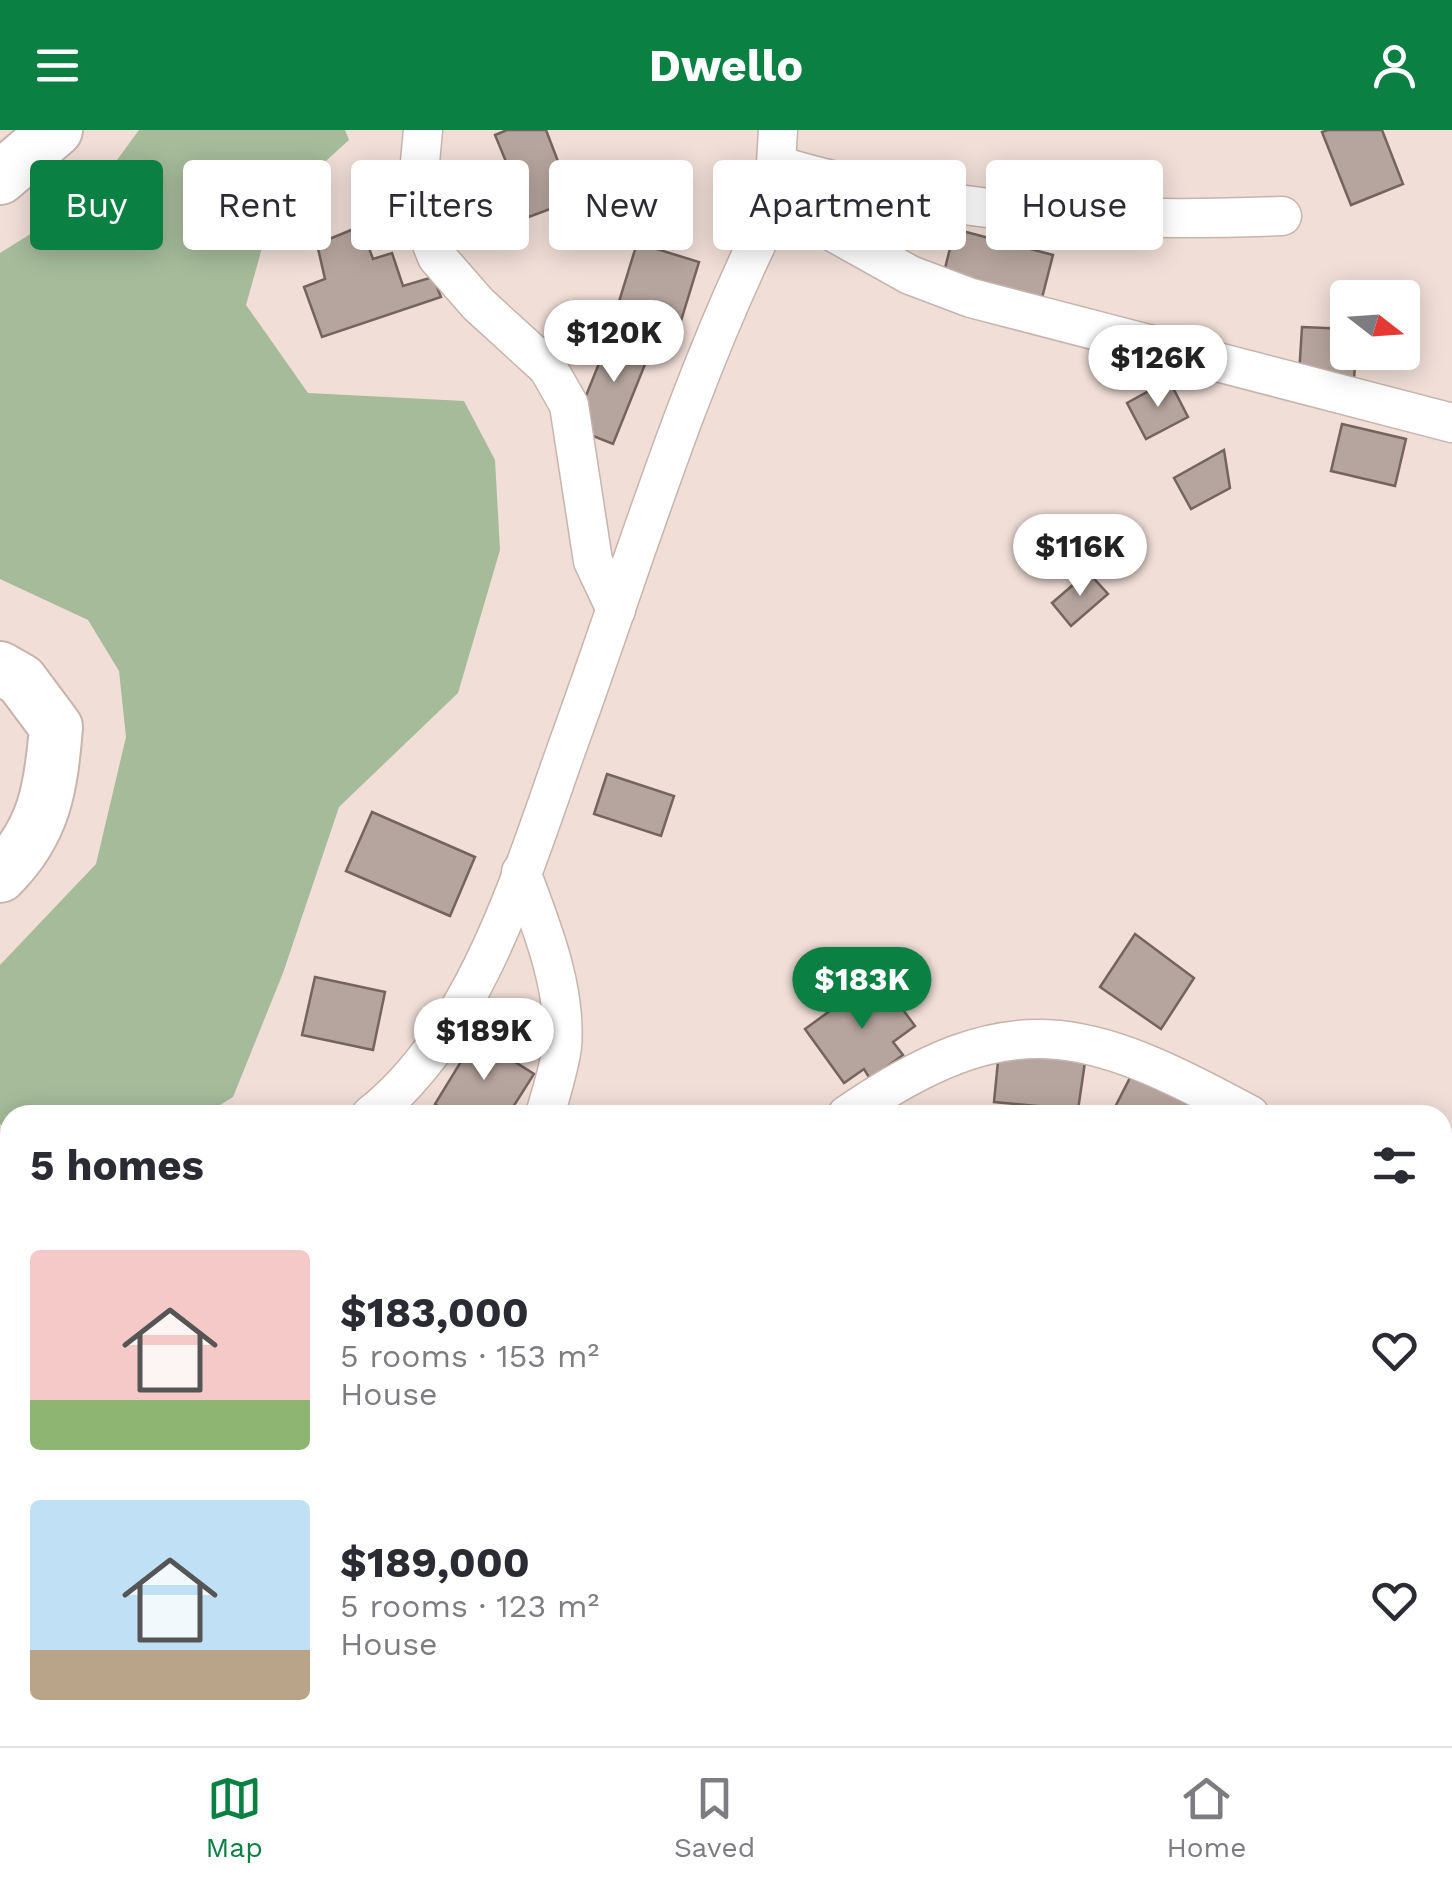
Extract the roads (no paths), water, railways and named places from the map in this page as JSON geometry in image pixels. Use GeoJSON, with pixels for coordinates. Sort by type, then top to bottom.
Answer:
{"type":"FeatureCollection","features":[{"type":"Feature","properties":{"kind":"main road"},"geometry":{"type":"LineString","coordinates":[[0,178],[56,130]]}},
{"type":"Feature","properties":{"kind":"main road"},"geometry":{"type":"LineString","coordinates":[[0,668],[21,680],[56,727],[51,782],[28,848],[0,876]]}},
{"type":"Feature","properties":{"kind":"street"},"geometry":{"type":"LineString","coordinates":[[423,130],[416,205],[437,257],[478,304],[548,368],[568,404],[589,542],[616,610]]}},
{"type":"Feature","properties":{"kind":"street"},"geometry":{"type":"LineString","coordinates":[[966,206],[1000,212],[1148,221],[1282,216]]}},
{"type":"Feature","properties":{"kind":"street"},"geometry":{"type":"LineString","coordinates":[[381,1105],[428,1060],[448,1030],[521,872],[744,250]]}},
{"type":"Feature","properties":{"kind":"street"},"geometry":{"type":"LineString","coordinates":[[880,250],[910,274],[972,298],[1452,423]]}},
{"type":"Feature","properties":{"kind":"street"},"geometry":{"type":"LineString","coordinates":[[521,872],[540,922],[559,1008],[562,1046],[547,1105]]}},
{"type":"Feature","properties":{"kind":"street"},"geometry":{"type":"LineString","coordinates":[[862,1105],[889,1086],[994,1043],[1027,1037],[1067,1038],[1107,1047],[1145,1061],[1231,1105]]}}]}
